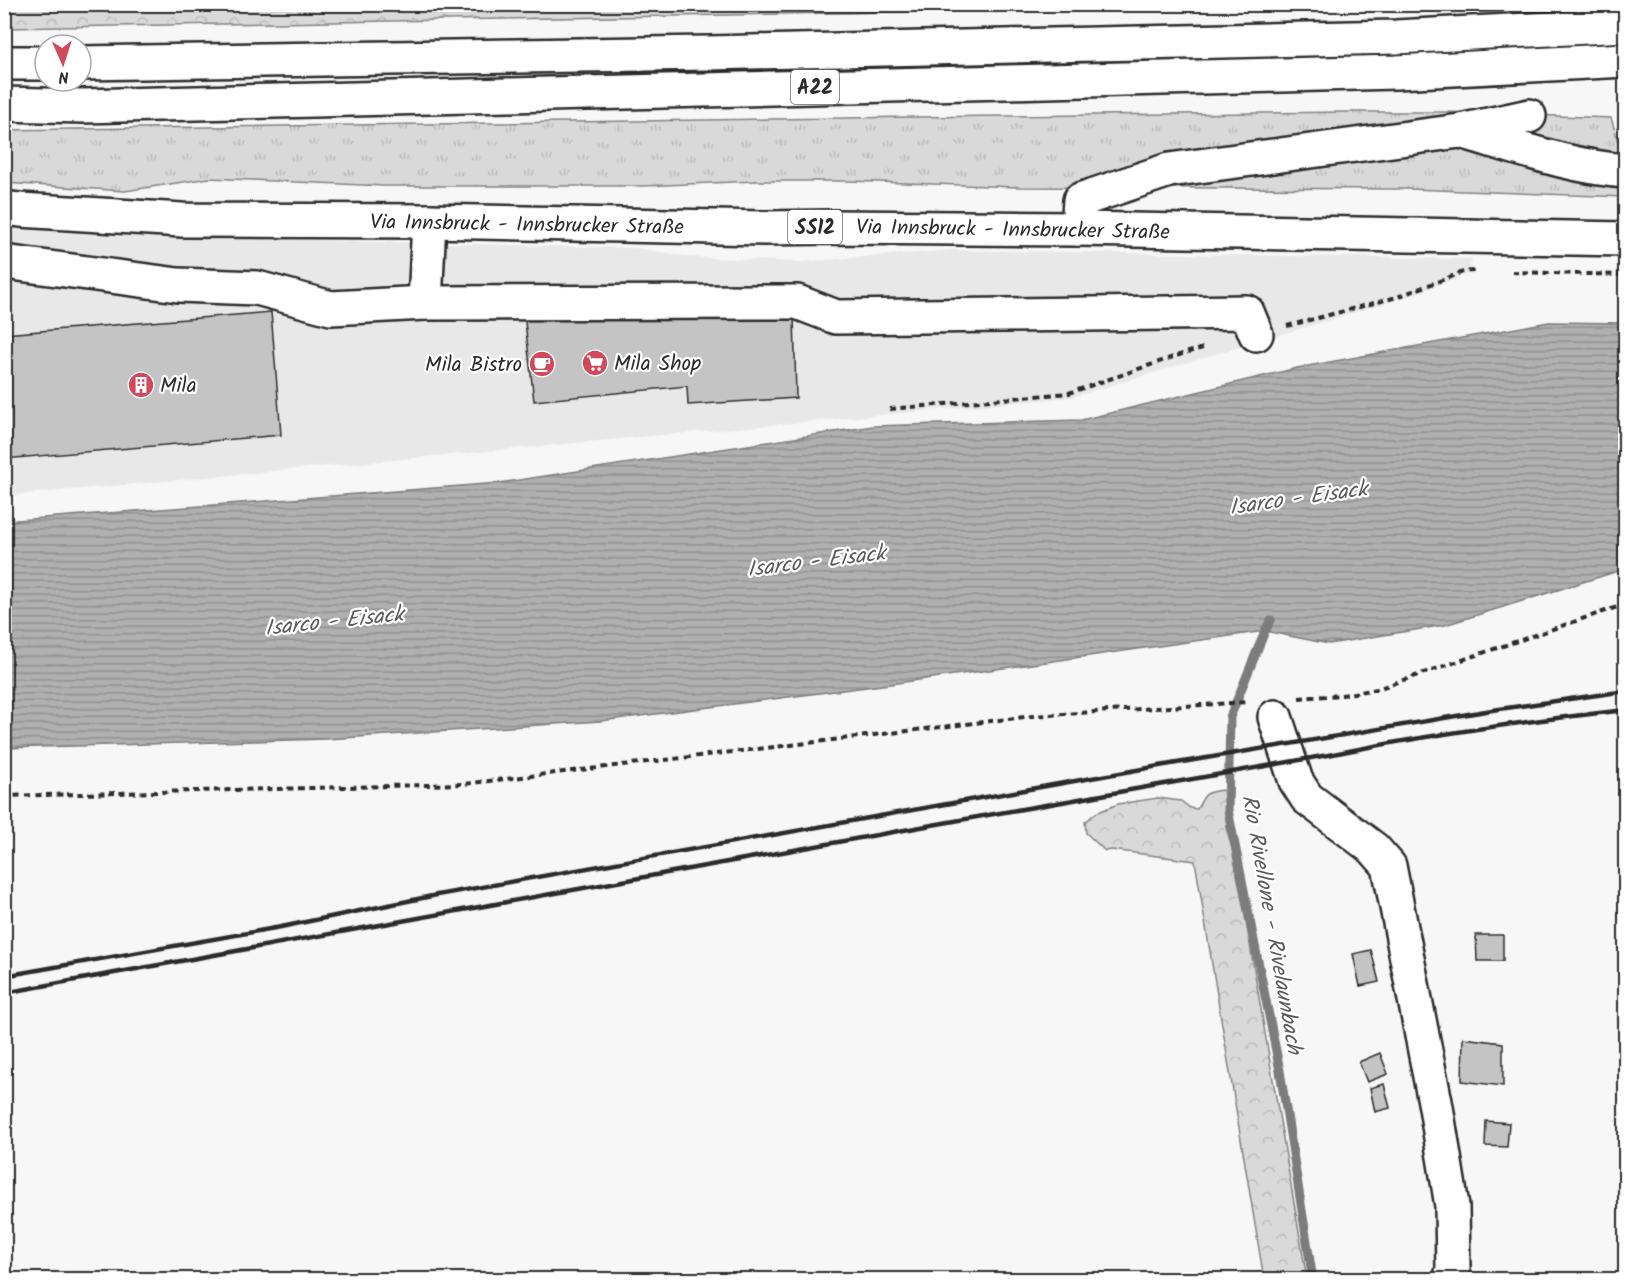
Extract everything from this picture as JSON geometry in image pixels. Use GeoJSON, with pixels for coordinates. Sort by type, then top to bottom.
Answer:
{"type":"FeatureCollection","features":[{"type":"Feature","properties":{"kind":"main road","name":"A22"},"geometry":{"type":"LineString","coordinates":[[93,63],[1396,37],[1626,25]]}},
{"type":"Feature","properties":{"kind":"main road","name":"A22"},"geometry":{"type":"LineString","coordinates":[[4,104],[83,106],[1396,72],[1626,60]]}},
{"type":"Feature","properties":{"kind":"main road"},"geometry":{"type":"LineString","coordinates":[[4,63],[33,63]]}},
{"type":"Feature","properties":{"kind":"main road"},"geometry":{"type":"LineString","coordinates":[[1078,229],[1080,200],[1169,170],[1460,131],[1529,116]]}},
{"type":"Feature","properties":{"kind":"main road"},"geometry":{"type":"LineString","coordinates":[[1460,131],[1553,158],[1626,171]]}},
{"type":"Feature","properties":{"kind":"main road","name":"Via Innsbruck - Innsbrucker Straße"},"geometry":{"type":"LineString","coordinates":[[4,208],[182,220],[429,221],[764,228],[1078,229],[1626,239]]}},
{"type":"Feature","properties":{"kind":"main road"},"geometry":{"type":"LineString","coordinates":[[425,303],[429,221]]}},
{"type":"Feature","properties":{"kind":"main road"},"geometry":{"type":"LineString","coordinates":[[4,262],[178,285],[257,288],[331,308],[425,303],[797,302],[836,317],[1247,312],[1256,334]]}},
{"type":"Feature","properties":{"kind":"main road"},"geometry":{"type":"LineString","coordinates":[[1275,717],[1296,781],[1307,798],[1374,849],[1389,866],[1436,1107],[1452,1206],[1453,1270],[1450,1280]]}},
{"type":"Feature","properties":{"kind":"path"},"geometry":{"type":"LineString","coordinates":[[1342,695],[1377,689],[1626,604]]}},
{"type":"Feature","properties":{"kind":"path"},"geometry":{"type":"LineString","coordinates":[[4,796],[464,784],[1033,716],[1160,708]]}},
{"type":"Feature","properties":{"kind":"shaded area"},"geometry":{"type":"Polygon","coordinates":[[[4,225],[262,239],[636,248],[691,257],[799,262],[953,250],[1472,259],[1468,274],[1409,296],[1073,397],[5,496],[4,225]]]}},
{"type":"Feature","properties":{"kind":"green space"},"geometry":{"type":"Polygon","coordinates":[[[4,5],[1167,5],[1111,8],[5,28],[4,5]]]}},
{"type":"Feature","properties":{"kind":"green space"},"geometry":{"type":"Polygon","coordinates":[[[1446,112],[1611,118],[1626,168],[1625,197],[1409,189],[1018,187],[849,181],[755,181],[643,186],[385,186],[209,178],[125,191],[5,183],[5,130],[1446,112]]]}},
{"type":"Feature","properties":{"kind":"green space"},"geometry":{"type":"Polygon","coordinates":[[[1223,790],[1228,834],[1236,863],[1307,1279],[1264,1279],[1195,861],[1105,851],[1086,833],[1085,822],[1096,813],[1118,804],[1158,798],[1181,801],[1190,808],[1197,809],[1206,794],[1223,790]]]}},
{"type":"Feature","properties":{"kind":"water","name":"Isarco - Eisack"},"geometry":{"type":"Polygon","coordinates":[[[1549,322],[1625,323],[1625,569],[1445,625],[1329,644],[1265,631],[890,684],[601,721],[327,739],[5,748],[5,521],[499,483],[873,426],[1081,420],[1297,368],[1549,322]]]}},
{"type":"Feature","properties":{"kind":"building","name":"Mila"},"geometry":{"type":"Polygon","coordinates":[[[271,312],[281,435],[4,459],[4,334],[271,312]]]}},
{"type":"Feature","properties":{"kind":"building"},"geometry":{"type":"Polygon","coordinates":[[[524,313],[794,314],[796,398],[688,405],[687,386],[534,401],[524,313]]]}},
{"type":"Feature","properties":{"kind":"building"},"geometry":{"type":"Polygon","coordinates":[[[1476,935],[1503,935],[1503,961],[1477,961],[1476,935]]]}},
{"type":"Feature","properties":{"kind":"building"},"geometry":{"type":"Polygon","coordinates":[[[1371,950],[1379,982],[1360,986],[1353,954],[1371,950]]]}},
{"type":"Feature","properties":{"kind":"building"},"geometry":{"type":"Polygon","coordinates":[[[1463,1038],[1503,1043],[1503,1086],[1462,1081],[1463,1038]]]}},
{"type":"Feature","properties":{"kind":"building"},"geometry":{"type":"Polygon","coordinates":[[[1380,1053],[1388,1074],[1367,1082],[1359,1062],[1380,1053]]]}},
{"type":"Feature","properties":{"kind":"building"},"geometry":{"type":"Polygon","coordinates":[[[1384,1084],[1390,1108],[1375,1112],[1370,1088],[1384,1084]]]}},
{"type":"Feature","properties":{"kind":"building"},"geometry":{"type":"Polygon","coordinates":[[[1486,1121],[1509,1123],[1507,1147],[1485,1146],[1486,1121]]]}},
{"type":"Feature","properties":{"kind":"waterway","name":"Rio Rivellone - Rivelaunbach"},"geometry":{"type":"LineString","coordinates":[[1271,620],[1230,717],[1228,810],[1280,1071],[1313,1280]]}},
{"type":"Feature","properties":{"kind":"railway"},"geometry":{"type":"LineString","coordinates":[[4,976],[281,927],[437,895],[1159,766],[1492,710],[1626,691]]}},
{"type":"Feature","properties":{"kind":"railway"},"geometry":{"type":"LineString","coordinates":[[4,993],[1402,741],[1626,710]]}},
{"type":"Feature","properties":{"kind":"place","name":"Mila Shop"},"geometry":{"type":"Point","coordinates":[595,363]}},
{"type":"Feature","properties":{"kind":"place","name":"Mila Bistro"},"geometry":{"type":"Point","coordinates":[542,364]}},
{"type":"Feature","properties":{"kind":"place","name":"Mila"},"geometry":{"type":"Point","coordinates":[141,385]}}]}
